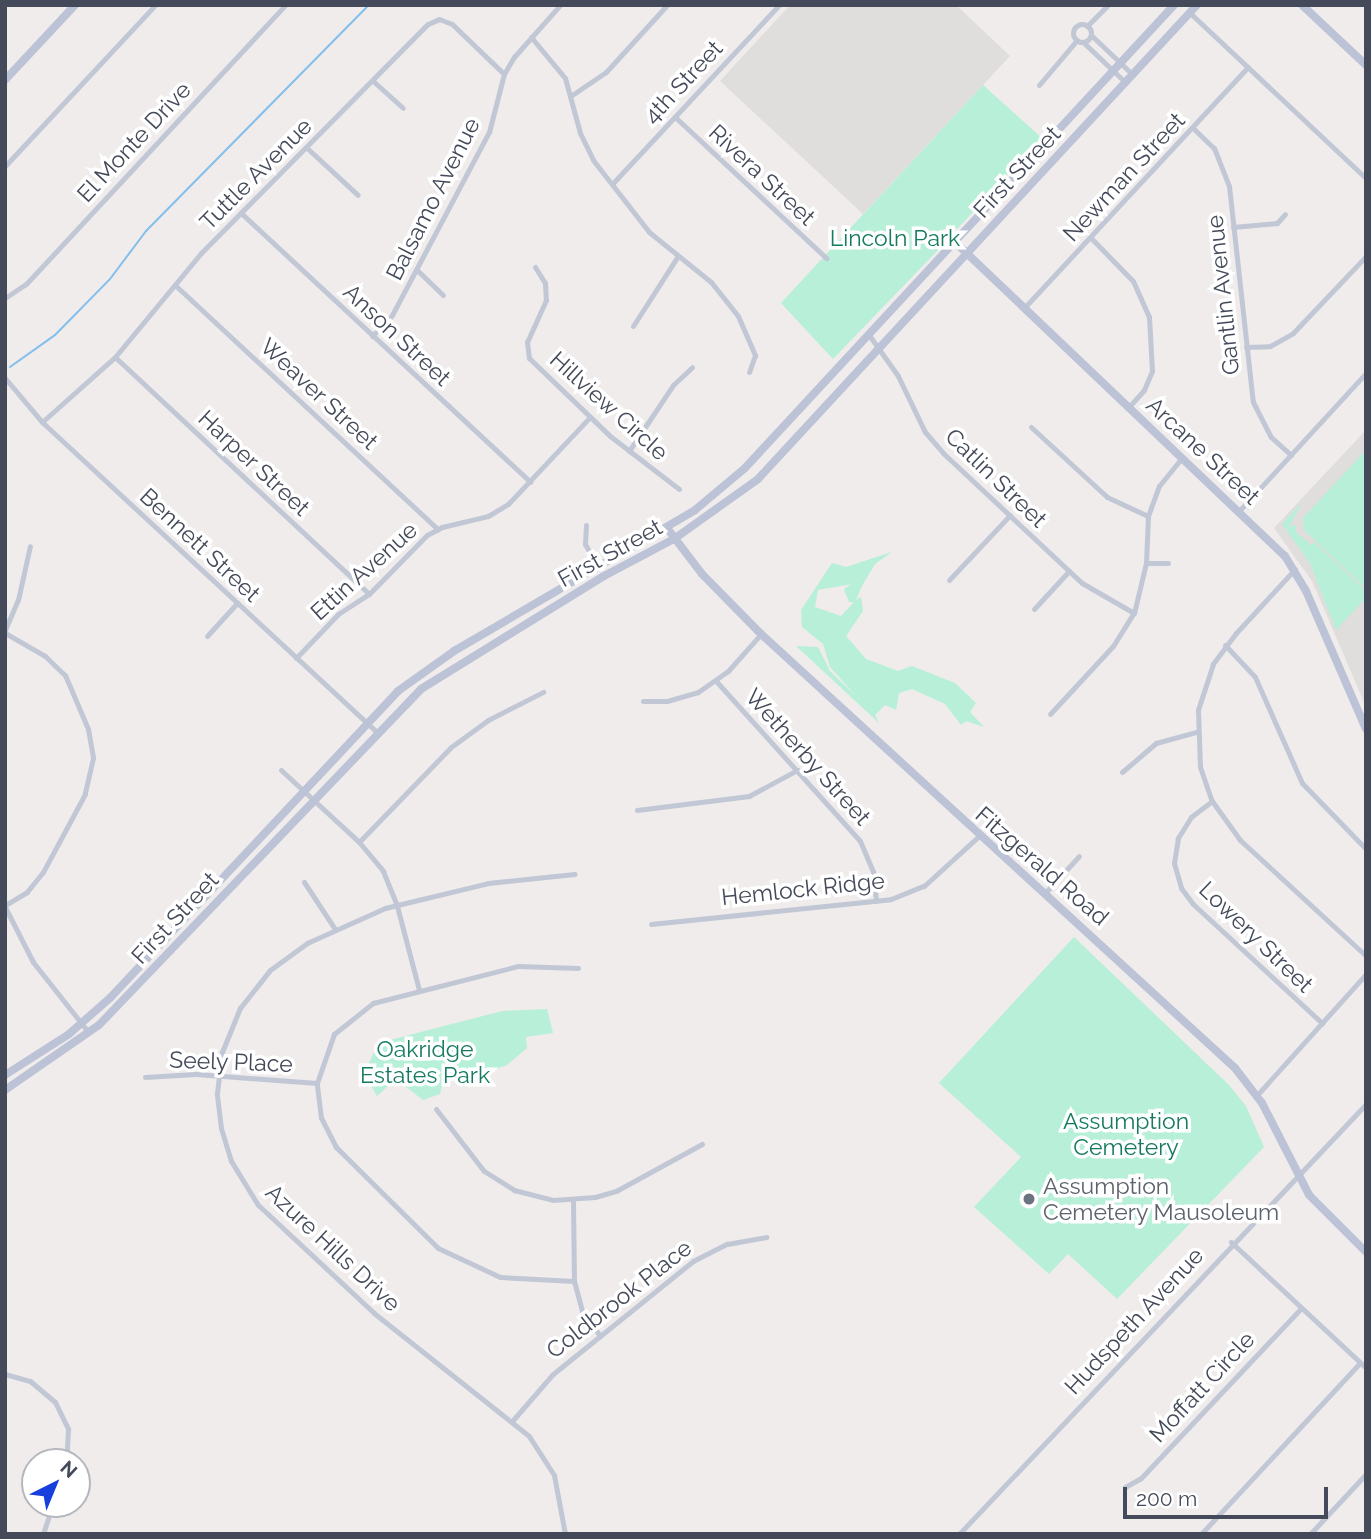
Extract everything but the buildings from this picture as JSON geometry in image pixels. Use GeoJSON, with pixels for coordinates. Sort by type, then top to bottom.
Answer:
{"type":"FeatureCollection","features":[{"type":"Feature","properties":{"kind":"main road"},"geometry":{"type":"LineString","coordinates":[[5,80],[75,5]]}},
{"type":"Feature","properties":{"kind":"main road","name":"First Street"},"geometry":{"type":"LineString","coordinates":[[5,1075],[81,1023],[367,723],[429,667],[597,566],[667,528],[745,468],[1174,5]]}},
{"type":"Feature","properties":{"kind":"main road","name":"First Street"},"geometry":{"type":"LineString","coordinates":[[5,1090],[89,1032],[377,732],[437,677],[604,576],[674,540],[758,479],[1196,5]]}},
{"type":"Feature","properties":{"kind":"main road"},"geometry":{"type":"LineString","coordinates":[[1302,5],[1366,65]]}},
{"type":"Feature","properties":{"kind":"main road","name":"Arcane Street"},"geometry":{"type":"LineString","coordinates":[[956,243],[1128,408],[1240,510],[1294,569],[1366,729]]}},
{"type":"Feature","properties":{"kind":"main road","name":"Fitzgerald Road"},"geometry":{"type":"LineString","coordinates":[[667,528],[674,540],[761,634],[1235,1068],[1257,1095],[1296,1175],[1324,1213],[1366,1252]]}},
{"type":"Feature","properties":{"kind":"street"},"geometry":{"type":"LineString","coordinates":[[5,166],[155,5]]}},
{"type":"Feature","properties":{"kind":"street","name":"El Monte Drive"},"geometry":{"type":"LineString","coordinates":[[5,298],[26,284],[285,5]]}},
{"type":"Feature","properties":{"kind":"street","name":"Balsamo Avenue"},"geometry":{"type":"LineString","coordinates":[[372,335],[392,314],[489,132],[504,74],[531,37],[560,5]]}},
{"type":"Feature","properties":{"kind":"street"},"geometry":{"type":"LineString","coordinates":[[572,95],[606,72],[667,5]]}},
{"type":"Feature","properties":{"kind":"street","name":"4th Street"},"geometry":{"type":"LineString","coordinates":[[613,183],[779,5]]}},
{"type":"Feature","properties":{"kind":"street"},"geometry":{"type":"LineString","coordinates":[[1108,5],[1087,26],[1075,26],[1080,41],[1126,83]]}},
{"type":"Feature","properties":{"kind":"street"},"geometry":{"type":"LineString","coordinates":[[1190,13],[1366,178]]}},
{"type":"Feature","properties":{"kind":"street","name":"Tuttle Avenue"},"geometry":{"type":"LineString","coordinates":[[42,422],[115,357],[175,285],[241,213],[428,24],[439,19],[452,24],[504,74]]}},
{"type":"Feature","properties":{"kind":"street"},"geometry":{"type":"LineString","coordinates":[[1087,26],[1091,35],[1133,75]]}},
{"type":"Feature","properties":{"kind":"street"},"geometry":{"type":"LineString","coordinates":[[1039,85],[1080,41],[1091,35]]}},
{"type":"Feature","properties":{"kind":"street"},"geometry":{"type":"LineString","coordinates":[[531,37],[556,63],[572,95],[585,147],[649,232],[711,282],[738,316],[755,355],[749,372]]}},
{"type":"Feature","properties":{"kind":"street","name":"Newman Street"},"geometry":{"type":"LineString","coordinates":[[1024,308],[1194,129],[1248,67]]}},
{"type":"Feature","properties":{"kind":"street"},"geometry":{"type":"LineString","coordinates":[[373,81],[403,108]]}},
{"type":"Feature","properties":{"kind":"street","name":"Rivera Street"},"geometry":{"type":"LineString","coordinates":[[675,117],[825,258]]}},
{"type":"Feature","properties":{"kind":"street","name":"Gantlin Avenue"},"geometry":{"type":"LineString","coordinates":[[1194,129],[1214,148],[1224,168],[1256,413],[1271,437],[1291,455]]}},
{"type":"Feature","properties":{"kind":"street"},"geometry":{"type":"LineString","coordinates":[[307,148],[358,195]]}},
{"type":"Feature","properties":{"kind":"street","name":"Anson Street"},"geometry":{"type":"LineString","coordinates":[[241,213],[530,482]]}},
{"type":"Feature","properties":{"kind":"street"},"geometry":{"type":"LineString","coordinates":[[1233,228],[1277,223],[1285,214]]}},
{"type":"Feature","properties":{"kind":"street"},"geometry":{"type":"LineString","coordinates":[[1091,238],[1133,281],[1149,317],[1152,371],[1144,390],[1128,408]]}},
{"type":"Feature","properties":{"kind":"street"},"geometry":{"type":"LineString","coordinates":[[632,326],[677,256]]}},
{"type":"Feature","properties":{"kind":"street"},"geometry":{"type":"LineString","coordinates":[[1246,347],[1270,346],[1293,333],[1366,256]]}},
{"type":"Feature","properties":{"kind":"street","name":"Hillview Circle"},"geometry":{"type":"LineString","coordinates":[[535,267],[545,283],[547,300],[527,342],[527,353],[589,418],[679,489]]}},
{"type":"Feature","properties":{"kind":"street"},"geometry":{"type":"LineString","coordinates":[[416,271],[443,295]]}},
{"type":"Feature","properties":{"kind":"street","name":"Weaver Street"},"geometry":{"type":"LineString","coordinates":[[175,285],[438,529]]}},
{"type":"Feature","properties":{"kind":"street","name":"Catlin Street"},"geometry":{"type":"LineString","coordinates":[[869,335],[925,432],[1069,571],[1134,613]]}},
{"type":"Feature","properties":{"kind":"street","name":"Harper Street"},"geometry":{"type":"LineString","coordinates":[[115,357],[369,594]]}},
{"type":"Feature","properties":{"kind":"street"},"geometry":{"type":"LineString","coordinates":[[629,451],[673,385],[692,367]]}},
{"type":"Feature","properties":{"kind":"street"},"geometry":{"type":"LineString","coordinates":[[1240,510],[1366,373]]}},
{"type":"Feature","properties":{"kind":"street","name":"Bennett Street"},"geometry":{"type":"LineString","coordinates":[[5,378],[42,422],[377,732]]}},
{"type":"Feature","properties":{"kind":"street","name":"Ettin Avenue"},"geometry":{"type":"LineString","coordinates":[[296,658],[338,614],[369,594],[418,543],[438,529],[498,511],[530,482],[589,418]]}},
{"type":"Feature","properties":{"kind":"street"},"geometry":{"type":"LineString","coordinates":[[1031,427],[1107,497],[1148,516]]}},
{"type":"Feature","properties":{"kind":"street"},"geometry":{"type":"LineString","coordinates":[[1050,715],[1113,646],[1134,613],[1146,564],[1148,516],[1159,486],[1182,458]]}},
{"type":"Feature","properties":{"kind":"street"},"geometry":{"type":"LineString","coordinates":[[949,580],[1010,516]]}},
{"type":"Feature","properties":{"kind":"street"},"geometry":{"type":"LineString","coordinates":[[586,525],[585,544],[597,566]]}},
{"type":"Feature","properties":{"kind":"street"},"geometry":{"type":"LineString","coordinates":[[30,546],[18,600],[5,632],[45,656],[65,676],[88,729],[93,758],[85,794],[43,872],[27,892],[5,906],[33,962],[89,1032]]}},
{"type":"Feature","properties":{"kind":"street"},"geometry":{"type":"LineString","coordinates":[[1146,564],[1168,563]]}},
{"type":"Feature","properties":{"kind":"street"},"geometry":{"type":"LineString","coordinates":[[1294,569],[1225,645],[1204,687],[1196,732],[1200,766],[1212,801],[1240,840],[1366,956]]}},
{"type":"Feature","properties":{"kind":"street"},"geometry":{"type":"LineString","coordinates":[[1034,609],[1069,571]]}},
{"type":"Feature","properties":{"kind":"street"},"geometry":{"type":"LineString","coordinates":[[207,636],[237,603]]}},
{"type":"Feature","properties":{"kind":"street"},"geometry":{"type":"LineString","coordinates":[[643,701],[681,698],[716,681],[761,634]]}},
{"type":"Feature","properties":{"kind":"street"},"geometry":{"type":"LineString","coordinates":[[1225,645],[1255,677],[1302,783],[1366,849]]}},
{"type":"Feature","properties":{"kind":"street","name":"Wetherby Street"},"geometry":{"type":"LineString","coordinates":[[716,681],[865,849],[876,901]]}},
{"type":"Feature","properties":{"kind":"street"},"geometry":{"type":"LineString","coordinates":[[359,842],[451,747],[488,720],[543,692]]}},
{"type":"Feature","properties":{"kind":"street"},"geometry":{"type":"LineString","coordinates":[[1122,772],[1156,743],[1196,732]]}},
{"type":"Feature","properties":{"kind":"street"},"geometry":{"type":"LineString","coordinates":[[281,769],[359,842],[383,871],[397,906],[419,990]]}},
{"type":"Feature","properties":{"kind":"street"},"geometry":{"type":"LineString","coordinates":[[637,810],[749,796],[797,771]]}},
{"type":"Feature","properties":{"kind":"street","name":"Lowery Street"},"geometry":{"type":"LineString","coordinates":[[1212,801],[1191,817],[1178,838],[1174,863],[1181,888],[1193,904],[1322,1023]]}},
{"type":"Feature","properties":{"kind":"street","name":"Hemlock Ridge"},"geometry":{"type":"LineString","coordinates":[[651,924],[876,901],[924,886],[979,836]]}},
{"type":"Feature","properties":{"kind":"street"},"geometry":{"type":"LineString","coordinates":[[1045,893],[1079,856]]}},
{"type":"Feature","properties":{"kind":"street","name":"Azure Hills Drive"},"geometry":{"type":"LineString","coordinates":[[565,1534],[554,1475],[542,1454],[513,1420],[374,1313],[258,1205],[225,1146],[218,1112],[218,1077],[230,1028],[253,988],[288,954],[335,929],[397,906],[488,883],[575,874]]}},
{"type":"Feature","properties":{"kind":"street"},"geometry":{"type":"LineString","coordinates":[[304,883],[335,929]]}},
{"type":"Feature","properties":{"kind":"street"},"geometry":{"type":"LineString","coordinates":[[574,1281],[500,1278],[467,1266],[438,1248],[336,1147],[321,1118],[317,1083],[326,1048],[346,1020],[373,1003],[518,966],[578,968]]}},
{"type":"Feature","properties":{"kind":"street"},"geometry":{"type":"LineString","coordinates":[[1257,1095],[1366,974]]}},
{"type":"Feature","properties":{"kind":"street","name":"Seely Place"},"geometry":{"type":"LineString","coordinates":[[145,1077],[218,1077],[317,1083]]}},
{"type":"Feature","properties":{"kind":"street","name":"Hudspeth Avenue"},"geometry":{"type":"LineString","coordinates":[[959,1534],[1231,1242],[1366,1104]]}},
{"type":"Feature","properties":{"kind":"street"},"geometry":{"type":"LineString","coordinates":[[436,1109],[472,1160],[497,1181],[533,1197],[573,1201],[616,1191],[702,1144]]}},
{"type":"Feature","properties":{"kind":"street"},"geometry":{"type":"LineString","coordinates":[[573,1201],[574,1281],[582,1311],[600,1336]]}},
{"type":"Feature","properties":{"kind":"street","name":"Coldbrook Place"},"geometry":{"type":"LineString","coordinates":[[513,1420],[553,1374],[702,1254],[727,1244],[766,1237]]}},
{"type":"Feature","properties":{"kind":"street"},"geometry":{"type":"LineString","coordinates":[[1231,1242],[1366,1368]]}},
{"type":"Feature","properties":{"kind":"street","name":"Moffatt Circle"},"geometry":{"type":"LineString","coordinates":[[1125,1487],[1140,1478],[1301,1308]]}},
{"type":"Feature","properties":{"kind":"street"},"geometry":{"type":"LineString","coordinates":[[1201,1534],[1360,1363]]}},
{"type":"Feature","properties":{"kind":"street"},"geometry":{"type":"LineString","coordinates":[[5,1374],[30,1381],[55,1402],[68,1429],[67,1448]]}},
{"type":"Feature","properties":{"kind":"street"},"geometry":{"type":"LineString","coordinates":[[1310,1534],[1365,1477]]}},
{"type":"Feature","properties":{"kind":"shaded area"},"geometry":{"type":"Polygon","coordinates":[[[790,5],[956,5],[1010,56],[863,214],[720,81],[790,5]]]}},
{"type":"Feature","properties":{"kind":"shaded area"},"geometry":{"type":"Polygon","coordinates":[[[1366,430],[1366,707],[1312,581],[1274,528],[1366,430]]]}},
{"type":"Feature","properties":{"kind":"green space","name":"Lincoln Park"},"geometry":{"type":"Polygon","coordinates":[[[983,85],[1042,138],[958,228],[943,229],[940,248],[833,359],[781,303],[983,85]]]}},
{"type":"Feature","properties":{"kind":"green space"},"geometry":{"type":"Polygon","coordinates":[[[1366,450],[1366,589],[1304,530],[1303,518],[1366,450]]]}},
{"type":"Feature","properties":{"kind":"green space"},"geometry":{"type":"Polygon","coordinates":[[[1302,502],[1289,527],[1296,525],[1296,532],[1311,545],[1314,542],[1366,591],[1366,598],[1336,630],[1310,563],[1282,524],[1302,502]]]}},
{"type":"Feature","properties":{"kind":"green space"},"geometry":{"type":"Polygon","coordinates":[[[892,552],[875,564],[862,586],[856,600],[861,597],[863,611],[846,636],[866,659],[898,671],[912,666],[955,683],[976,703],[970,712],[984,727],[966,721],[961,725],[945,704],[912,689],[899,693],[896,710],[885,705],[875,715],[879,723],[796,646],[818,647],[830,671],[856,696],[830,667],[823,644],[802,627],[801,610],[832,563],[846,567],[892,552]],[[851,584],[818,590],[815,607],[841,616],[854,602],[849,602],[844,589],[851,584]]]}},
{"type":"Feature","properties":{"kind":"green space","name":"Assumption Cemetery"},"geometry":{"type":"Polygon","coordinates":[[[1074,937],[1229,1085],[1246,1106],[1264,1147],[1117,1299],[1068,1254],[1049,1274],[974,1207],[1021,1157],[939,1083],[1074,937]]]}},
{"type":"Feature","properties":{"kind":"green space","name":"Oakridge Estates Park"},"geometry":{"type":"Polygon","coordinates":[[[547,1009],[553,1033],[526,1037],[527,1048],[507,1065],[479,1075],[459,1074],[442,1086],[440,1094],[423,1100],[396,1079],[377,1096],[364,1074],[375,1050],[390,1040],[502,1011],[547,1009]]]}},
{"type":"Feature","properties":{"kind":"waterway"},"geometry":{"type":"LineString","coordinates":[[10,367],[55,335],[110,279],[146,231],[369,5]]}},
{"type":"Feature","properties":{"kind":"place","name":"Assumption Cemetery Mausoleum"},"geometry":{"type":"Point","coordinates":[1029,1199]}}]}
